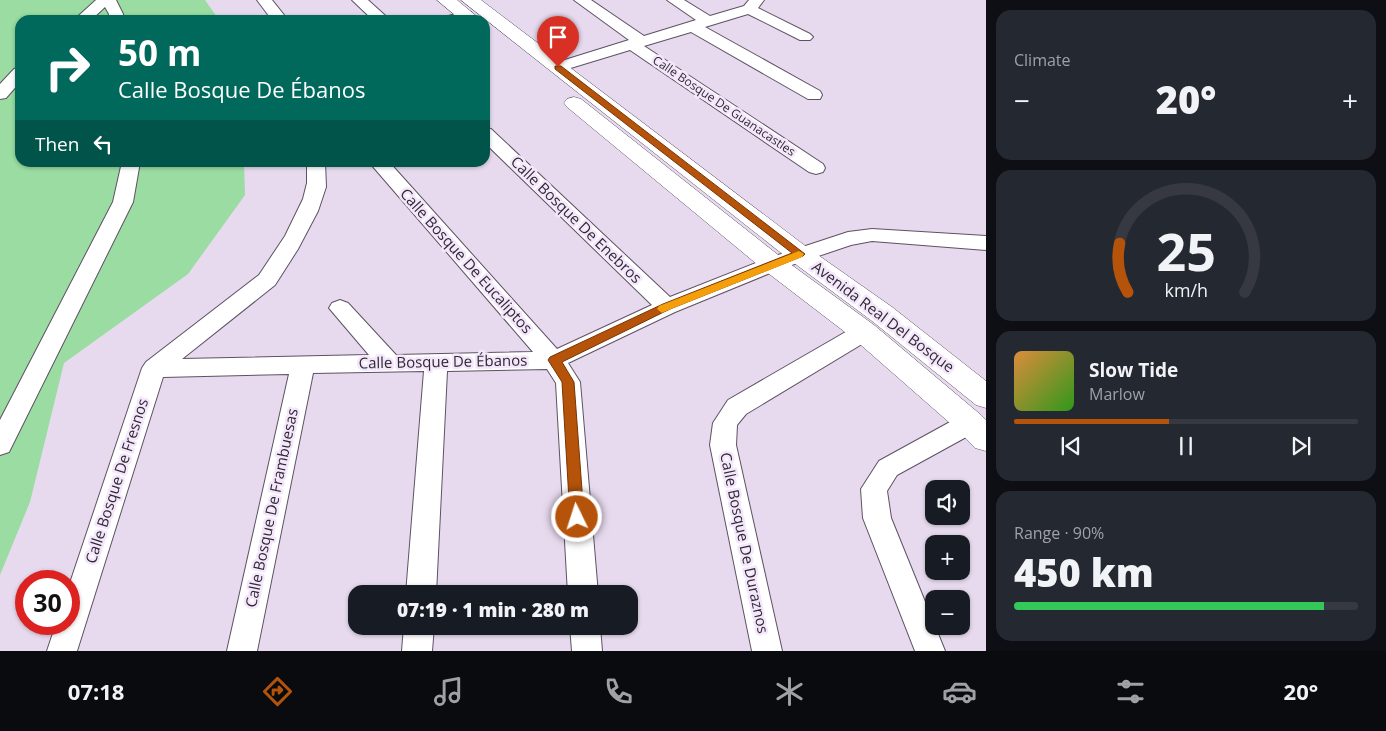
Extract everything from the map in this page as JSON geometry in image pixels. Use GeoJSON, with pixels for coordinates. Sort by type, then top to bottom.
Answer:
{"type":"FeatureCollection","features":[{"type":"Feature","properties":{"kind":"main road","name":"Avenida Real Del Bosque"},"geometry":{"type":"LineString","coordinates":[[446,0],[464,14]]}},
{"type":"Feature","properties":{"kind":"main road","name":"Avenida Real Del Bosque"},"geometry":{"type":"LineString","coordinates":[[490,29],[558,67],[800,254],[882,314],[986,397]]}},
{"type":"Feature","properties":{"kind":"main road","name":"Avenida Real Del Bosque"},"geometry":{"type":"LineString","coordinates":[[490,35],[774,264],[864,332],[978,431]]}},
{"type":"Feature","properties":{"kind":"street"},"geometry":{"type":"LineString","coordinates":[[88,15],[107,0],[116,15]]}},
{"type":"Feature","properties":{"kind":"street"},"geometry":{"type":"LineString","coordinates":[[264,0],[276,15]]}},
{"type":"Feature","properties":{"kind":"street"},"geometry":{"type":"LineString","coordinates":[[359,0],[376,15]]}},
{"type":"Feature","properties":{"kind":"street","name":"Calle Bosque De Guanacastles"},"geometry":{"type":"LineString","coordinates":[[581,0],[636,43],[816,168]]}},
{"type":"Feature","properties":{"kind":"street"},"geometry":{"type":"LineString","coordinates":[[674,0],[708,21]]}},
{"type":"Feature","properties":{"kind":"street"},"geometry":{"type":"LineString","coordinates":[[558,67],[708,21],[753,4],[805,37]]}},
{"type":"Feature","properties":{"kind":"street"},"geometry":{"type":"LineString","coordinates":[[692,26],[814,95]]}},
{"type":"Feature","properties":{"kind":"street"},"geometry":{"type":"LineString","coordinates":[[0,94],[15,78]]}},
{"type":"Feature","properties":{"kind":"street","name":"Calle Bosque De Enebros"},"geometry":{"type":"LineString","coordinates":[[490,138],[666,307]]}},
{"type":"Feature","properties":{"kind":"street"},"geometry":{"type":"LineString","coordinates":[[0,445],[123,202],[130,167]]}},
{"type":"Feature","properties":{"kind":"street"},"geometry":{"type":"LineString","coordinates":[[154,368],[267,280],[277,268],[312,201],[316,189],[316,167]]}},
{"type":"Feature","properties":{"kind":"street","name":"Calle Bosque De Eucaliptos"},"geometry":{"type":"LineString","coordinates":[[382,167],[554,360],[568,382],[582,585]]}},
{"type":"Feature","properties":{"kind":"street","name":"Calle Bosque De Ébanos"},"geometry":{"type":"LineString","coordinates":[[154,368],[554,360],[666,307],[800,254],[854,238],[872,235],[986,243]]}},
{"type":"Feature","properties":{"kind":"street"},"geometry":{"type":"LineString","coordinates":[[340,308],[390,363]]}},
{"type":"Feature","properties":{"kind":"street","name":"Calle Bosque De Duraznos"},"geometry":{"type":"LineString","coordinates":[[767,651],[723,445],[724,423],[737,407],[864,332]]}},
{"type":"Feature","properties":{"kind":"street"},"geometry":{"type":"LineString","coordinates":[[422,585],[436,362]]}},
{"type":"Feature","properties":{"kind":"street","name":"Calle Bosque De Frambuesas"},"geometry":{"type":"LineString","coordinates":[[242,651],[302,365]]}},
{"type":"Feature","properties":{"kind":"street","name":"Calle Bosque De Fresnos"},"geometry":{"type":"LineString","coordinates":[[62,651],[154,368]]}},
{"type":"Feature","properties":{"kind":"street"},"geometry":{"type":"LineString","coordinates":[[930,651],[877,518],[874,489],[888,468],[978,431]]}},
{"type":"Feature","properties":{"kind":"street"},"geometry":{"type":"LineString","coordinates":[[417,651],[418,635]]}},
{"type":"Feature","properties":{"kind":"street"},"geometry":{"type":"LineString","coordinates":[[586,635],[587,651]]}},
{"type":"Feature","properties":{"kind":"green space"},"geometry":{"type":"Polygon","coordinates":[[[0,0],[205,0],[216,15],[15,15],[15,167],[244,167],[245,195],[188,274],[64,363],[30,502],[0,575],[0,0]]]}},
{"type":"Feature","properties":{"kind":"slow traffic"},"geometry":{"type":"LineString","coordinates":[[662,309],[799,254]]}},
{"type":"Feature","properties":{"kind":"route"},"geometry":{"type":"LineString","coordinates":[[558,67],[800,254],[666,307],[554,360],[568,382],[577,517]]}}]}
